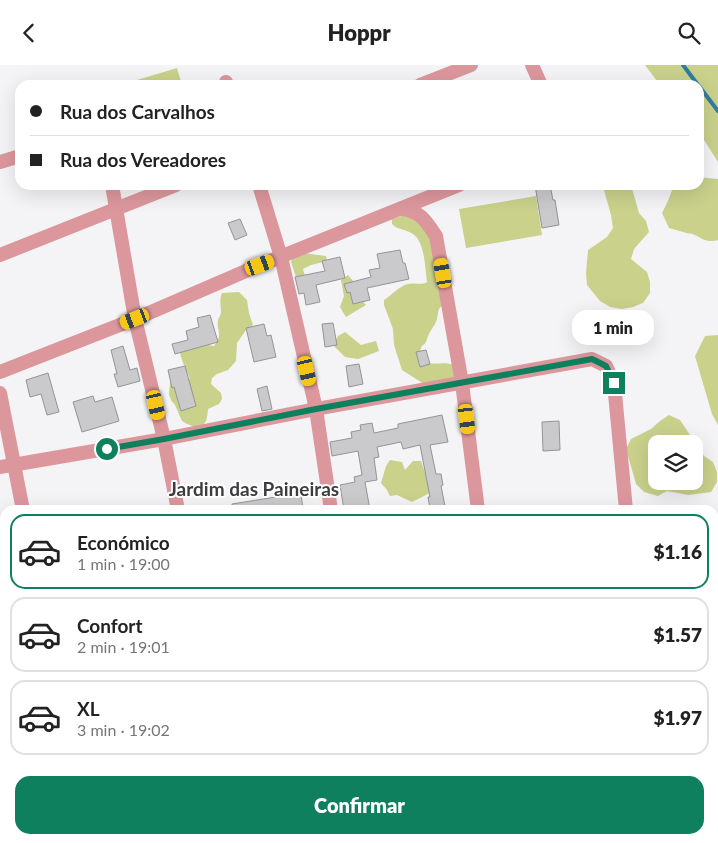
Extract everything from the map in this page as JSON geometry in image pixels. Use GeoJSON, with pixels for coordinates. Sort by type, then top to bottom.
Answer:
{"type":"FeatureCollection","features":[{"type":"Feature","properties":{"kind":"street"},"geometry":{"type":"LineString","coordinates":[[432,80],[470,65]]}},
{"type":"Feature","properties":{"kind":"street"},"geometry":{"type":"LineString","coordinates":[[532,65],[539,80]]}},
{"type":"Feature","properties":{"kind":"street"},"geometry":{"type":"LineString","coordinates":[[0,162],[15,158]]}},
{"type":"Feature","properties":{"kind":"street"},"geometry":{"type":"LineString","coordinates":[[113,190],[135,319],[164,439],[177,505]]}},
{"type":"Feature","properties":{"kind":"street"},"geometry":{"type":"LineString","coordinates":[[0,255],[164,190]]}},
{"type":"Feature","properties":{"kind":"street"},"geometry":{"type":"LineString","coordinates":[[261,190],[281,257],[316,409],[330,505]]}},
{"type":"Feature","properties":{"kind":"street"},"geometry":{"type":"LineString","coordinates":[[0,372],[135,319],[260,265],[447,190]]}},
{"type":"Feature","properties":{"kind":"street"},"geometry":{"type":"LineString","coordinates":[[400,209],[410,209],[419,215],[436,236],[462,383],[477,505]]}},
{"type":"Feature","properties":{"kind":"street"},"geometry":{"type":"LineString","coordinates":[[7,465],[164,439],[316,409],[592,359],[606,366],[614,383],[626,505]]}},
{"type":"Feature","properties":{"kind":"street"},"geometry":{"type":"LineString","coordinates":[[0,393],[7,465],[20,505]]}},
{"type":"Feature","properties":{"kind":"green space"},"geometry":{"type":"Polygon","coordinates":[[[645,65],[718,65],[718,162],[704,140],[704,80],[656,80],[645,65]]]}},
{"type":"Feature","properties":{"kind":"green space"},"geometry":{"type":"Polygon","coordinates":[[[177,68],[181,80],[137,80],[177,68]]]}},
{"type":"Feature","properties":{"kind":"green space"},"geometry":{"type":"Polygon","coordinates":[[[704,178],[718,179],[718,240],[708,241],[692,234],[669,228],[662,213],[672,190],[704,190],[704,178]]]}},
{"type":"Feature","properties":{"kind":"green space"},"geometry":{"type":"Polygon","coordinates":[[[604,190],[632,190],[639,213],[646,221],[649,232],[634,249],[631,259],[647,272],[650,282],[650,293],[643,303],[622,309],[610,307],[600,301],[587,285],[588,250],[607,237],[613,228],[604,190]]]}},
{"type":"Feature","properties":{"kind":"green space"},"geometry":{"type":"Polygon","coordinates":[[[536,196],[542,235],[466,248],[459,209],[536,196]]]}},
{"type":"Feature","properties":{"kind":"green space"},"geometry":{"type":"Polygon","coordinates":[[[402,216],[412,217],[430,224],[445,304],[439,310],[436,321],[420,352],[421,356],[425,363],[447,363],[454,365],[454,378],[427,386],[402,370],[394,345],[393,329],[384,305],[384,300],[405,285],[427,282],[424,256],[417,238],[410,232],[392,224],[392,219],[402,216]]]}},
{"type":"Feature","properties":{"kind":"green space"},"geometry":{"type":"Polygon","coordinates":[[[295,252],[326,256],[327,261],[303,269],[305,276],[297,280],[291,262],[295,252]]]}},
{"type":"Feature","properties":{"kind":"green space"},"geometry":{"type":"Polygon","coordinates":[[[348,275],[353,281],[354,292],[366,305],[346,317],[340,307],[344,296],[341,280],[348,275]]]}},
{"type":"Feature","properties":{"kind":"green space"},"geometry":{"type":"Polygon","coordinates":[[[239,292],[247,300],[253,325],[246,330],[237,343],[236,361],[228,370],[212,378],[211,384],[221,393],[222,399],[219,404],[208,409],[206,421],[198,428],[182,421],[169,394],[170,383],[173,378],[178,376],[190,379],[180,352],[208,345],[214,346],[219,338],[218,320],[221,313],[220,300],[222,293],[239,292]]]}},
{"type":"Feature","properties":{"kind":"green space"},"geometry":{"type":"Polygon","coordinates":[[[345,332],[361,345],[376,341],[379,351],[358,359],[345,357],[333,345],[338,336],[345,332]]]}},
{"type":"Feature","properties":{"kind":"green space"},"geometry":{"type":"Polygon","coordinates":[[[718,335],[718,425],[712,414],[695,356],[705,336],[718,335]]]}},
{"type":"Feature","properties":{"kind":"green space"},"geometry":{"type":"Polygon","coordinates":[[[669,415],[680,420],[690,435],[648,435],[648,490],[703,490],[703,454],[713,462],[717,472],[717,482],[711,492],[688,495],[667,491],[658,496],[644,492],[636,484],[626,449],[631,439],[651,429],[669,415]]]}},
{"type":"Feature","properties":{"kind":"green space"},"geometry":{"type":"Polygon","coordinates":[[[390,460],[402,462],[405,470],[413,461],[421,461],[432,492],[412,502],[397,495],[390,496],[381,483],[386,466],[390,460]]]}},
{"type":"Feature","properties":{"kind":"building"},"geometry":{"type":"Polygon","coordinates":[[[536,190],[551,190],[553,200],[555,200],[559,225],[542,228],[536,190]]]}},
{"type":"Feature","properties":{"kind":"building"},"geometry":{"type":"Polygon","coordinates":[[[240,219],[247,235],[235,240],[228,223],[240,219]]]}},
{"type":"Feature","properties":{"kind":"building"},"geometry":{"type":"Polygon","coordinates":[[[400,250],[409,279],[367,288],[370,300],[353,304],[350,292],[347,293],[344,284],[371,277],[369,270],[380,268],[377,254],[400,250]]]}},
{"type":"Feature","properties":{"kind":"building"},"geometry":{"type":"Polygon","coordinates":[[[340,257],[345,278],[316,285],[320,302],[306,305],[304,293],[299,294],[295,277],[325,271],[322,261],[340,257]]]}},
{"type":"Feature","properties":{"kind":"building"},"geometry":{"type":"Polygon","coordinates":[[[210,315],[218,342],[175,354],[172,344],[188,340],[186,331],[199,327],[197,318],[210,315]]]}},
{"type":"Feature","properties":{"kind":"building"},"geometry":{"type":"Polygon","coordinates":[[[333,323],[337,345],[325,347],[322,324],[333,323]]]}},
{"type":"Feature","properties":{"kind":"building"},"geometry":{"type":"Polygon","coordinates":[[[264,324],[267,336],[271,335],[276,357],[254,362],[246,328],[264,324]]]}},
{"type":"Feature","properties":{"kind":"building"},"geometry":{"type":"Polygon","coordinates":[[[123,346],[130,370],[137,368],[140,381],[118,387],[114,374],[117,374],[111,350],[123,346]]]}},
{"type":"Feature","properties":{"kind":"building"},"geometry":{"type":"Polygon","coordinates":[[[426,350],[430,364],[420,367],[416,352],[426,350]]]}},
{"type":"Feature","properties":{"kind":"building"},"geometry":{"type":"Polygon","coordinates":[[[359,364],[363,384],[349,387],[346,366],[359,364]]]}},
{"type":"Feature","properties":{"kind":"building"},"geometry":{"type":"Polygon","coordinates":[[[185,366],[196,406],[181,411],[174,387],[172,388],[168,370],[185,366]]]}},
{"type":"Feature","properties":{"kind":"building"},"geometry":{"type":"Polygon","coordinates":[[[48,373],[59,412],[47,415],[41,394],[30,397],[26,380],[48,373]]]}},
{"type":"Feature","properties":{"kind":"building"},"geometry":{"type":"Polygon","coordinates":[[[267,386],[272,409],[262,411],[257,389],[267,386]]]}},
{"type":"Feature","properties":{"kind":"building"},"geometry":{"type":"Polygon","coordinates":[[[93,396],[95,402],[112,397],[119,421],[82,432],[73,402],[93,396]]]}},
{"type":"Feature","properties":{"kind":"building"},"geometry":{"type":"Polygon","coordinates":[[[442,415],[448,442],[430,445],[436,474],[441,474],[445,505],[429,505],[428,497],[430,497],[420,445],[403,449],[401,442],[377,447],[379,457],[374,458],[377,480],[365,482],[369,505],[343,505],[340,485],[355,482],[354,477],[362,475],[358,451],[332,456],[330,442],[352,438],[351,432],[361,430],[360,425],[372,423],[374,433],[398,428],[398,424],[442,415]]]}},
{"type":"Feature","properties":{"kind":"building"},"geometry":{"type":"Polygon","coordinates":[[[559,421],[560,450],[543,451],[542,422],[559,421]]]}},
{"type":"Feature","properties":{"kind":"building"},"geometry":{"type":"Polygon","coordinates":[[[301,493],[302,505],[232,505],[301,493]]]}},
{"type":"Feature","properties":{"kind":"waterway"},"geometry":{"type":"LineString","coordinates":[[683,65],[694,80]]}},
{"type":"Feature","properties":{"kind":"waterway"},"geometry":{"type":"LineString","coordinates":[[704,93],[718,111]]}},
{"type":"Feature","properties":{"kind":"district","name":"Jardim das Paineiras"},"geometry":{"type":"Point","coordinates":[254,489]}},
{"type":"Feature","properties":{"kind":"route"},"geometry":{"type":"LineString","coordinates":[[107,449],[592,359],[606,366],[614,383]]}}]}
